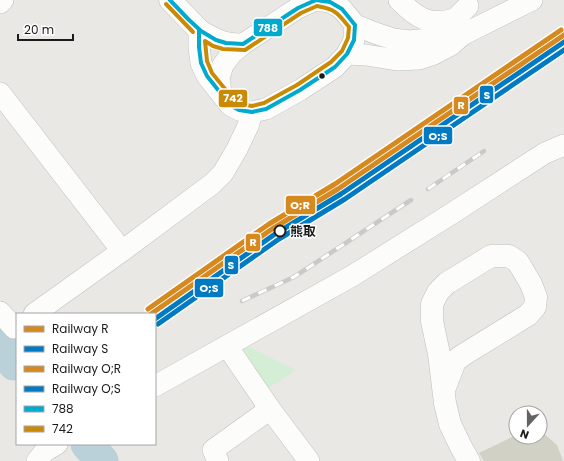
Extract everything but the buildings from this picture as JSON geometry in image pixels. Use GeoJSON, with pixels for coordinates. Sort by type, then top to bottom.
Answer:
{"type":"FeatureCollection","features":[{"type":"Feature","properties":{"kind":"street"},"geometry":{"type":"LineString","coordinates":[[0,3],[3,0]]}},
{"type":"Feature","properties":{"kind":"street"},"geometry":{"type":"LineString","coordinates":[[170,0],[199,30],[215,40],[223,43],[243,44]]}},
{"type":"Feature","properties":{"kind":"street"},"geometry":{"type":"LineString","coordinates":[[221,93],[219,78],[223,65],[232,53],[243,44],[298,8],[316,0],[330,2],[342,10],[355,25],[394,39],[409,41],[430,39],[448,31],[464,15]]}},
{"type":"Feature","properties":{"kind":"street"},"geometry":{"type":"LineString","coordinates":[[404,4],[422,19],[432,22],[444,22],[464,15],[532,0]]}},
{"type":"Feature","properties":{"kind":"street"},"geometry":{"type":"LineString","coordinates":[[394,39],[406,34],[410,25],[404,4]]}},
{"type":"Feature","properties":{"kind":"street"},"geometry":{"type":"LineString","coordinates":[[347,54],[366,55],[397,60],[419,58],[434,54],[451,45],[464,15]]}},
{"type":"Feature","properties":{"kind":"street"},"geometry":{"type":"LineString","coordinates":[[199,30],[201,63],[207,76],[230,105],[239,110],[252,112],[266,109],[300,90],[335,67],[347,54],[354,40],[355,25]]}},
{"type":"Feature","properties":{"kind":"street"},"geometry":{"type":"LineString","coordinates":[[0,93],[122,251]]}},
{"type":"Feature","properties":{"kind":"street"},"geometry":{"type":"LineString","coordinates":[[35,313],[212,184],[223,173],[237,150],[248,126],[252,112]]}},
{"type":"Feature","properties":{"kind":"street"},"geometry":{"type":"LineString","coordinates":[[156,385],[352,276],[545,153],[564,145]]}},
{"type":"Feature","properties":{"kind":"street"},"geometry":{"type":"LineString","coordinates":[[444,390],[455,361],[528,315],[535,307],[536,297],[531,284],[518,262],[509,256],[491,256],[446,283],[438,292],[432,304],[432,321],[439,354],[445,403],[450,424],[469,461]]}},
{"type":"Feature","properties":{"kind":"street"},"geometry":{"type":"LineString","coordinates":[[0,312],[10,332]]}},
{"type":"Feature","properties":{"kind":"street"},"geometry":{"type":"LineString","coordinates":[[227,346],[309,461]]}},
{"type":"Feature","properties":{"kind":"street"},"geometry":{"type":"LineString","coordinates":[[218,461],[213,450],[270,408]]}},
{"type":"Feature","properties":{"kind":"street"},"geometry":{"type":"LineString","coordinates":[[37,461],[45,451],[55,445]]}},
{"type":"Feature","properties":{"kind":"shaded area"},"geometry":{"type":"Polygon","coordinates":[[[548,437],[557,445],[563,461],[484,461],[479,453],[508,439],[508,445],[548,445],[548,437]]]}},
{"type":"Feature","properties":{"kind":"green space"},"geometry":{"type":"Polygon","coordinates":[[[244,341],[249,347],[296,370],[267,389],[241,352],[244,341]]]}},
{"type":"Feature","properties":{"kind":"waterway"},"geometry":{"type":"LineString","coordinates":[[0,345],[14,364]]}},
{"type":"Feature","properties":{"kind":"waterway"},"geometry":{"type":"LineString","coordinates":[[88,445],[102,461]]}},
{"type":"Feature","properties":{"kind":"railway"},"geometry":{"type":"LineString","coordinates":[[428,189],[484,151]]}},
{"type":"Feature","properties":{"kind":"railway"},"geometry":{"type":"LineString","coordinates":[[242,301],[294,277],[411,200]]}},
{"type":"Feature","properties":{"kind":"rail line","name":"O;R"},"geometry":{"type":"LineString","coordinates":[[148,309],[269,224],[335,184],[561,30]]}},
{"type":"Feature","properties":{"kind":"rail line","name":"R"},"geometry":{"type":"LineString","coordinates":[[152,313],[272,229],[338,189],[564,35]]}},
{"type":"Feature","properties":{"kind":"rail line","name":"S"},"geometry":{"type":"LineString","coordinates":[[156,318],[275,234],[341,194],[564,42]]}},
{"type":"Feature","properties":{"kind":"rail line","name":"O;S"},"geometry":{"type":"LineString","coordinates":[[158,324],[279,239],[345,199],[564,50]]}},
{"type":"Feature","properties":{"kind":"transit line","name":"788"},"geometry":{"type":"LineString","coordinates":[[170,0],[201,31],[216,40],[226,43],[243,44],[298,8],[316,0],[330,2],[342,9],[355,25],[354,40],[347,54],[335,67],[300,90],[266,109],[252,112],[239,110],[230,105],[207,76],[201,63],[199,30]]}},
{"type":"Feature","properties":{"kind":"transit line","name":"742"},"geometry":{"type":"LineString","coordinates":[[166,4],[193,32]]}},
{"type":"Feature","properties":{"kind":"transit line","name":"742"},"geometry":{"type":"LineString","coordinates":[[317,6],[336,12],[349,27],[348,38],[342,51],[331,62],[297,85],[264,103],[252,106],[241,104],[234,100],[212,73],[207,61],[205,41],[213,46],[223,49],[245,50],[301,13],[317,6]]}},
{"type":"Feature","properties":{"kind":"place","name":"熊取"},"geometry":{"type":"Point","coordinates":[280,231]}}]}
